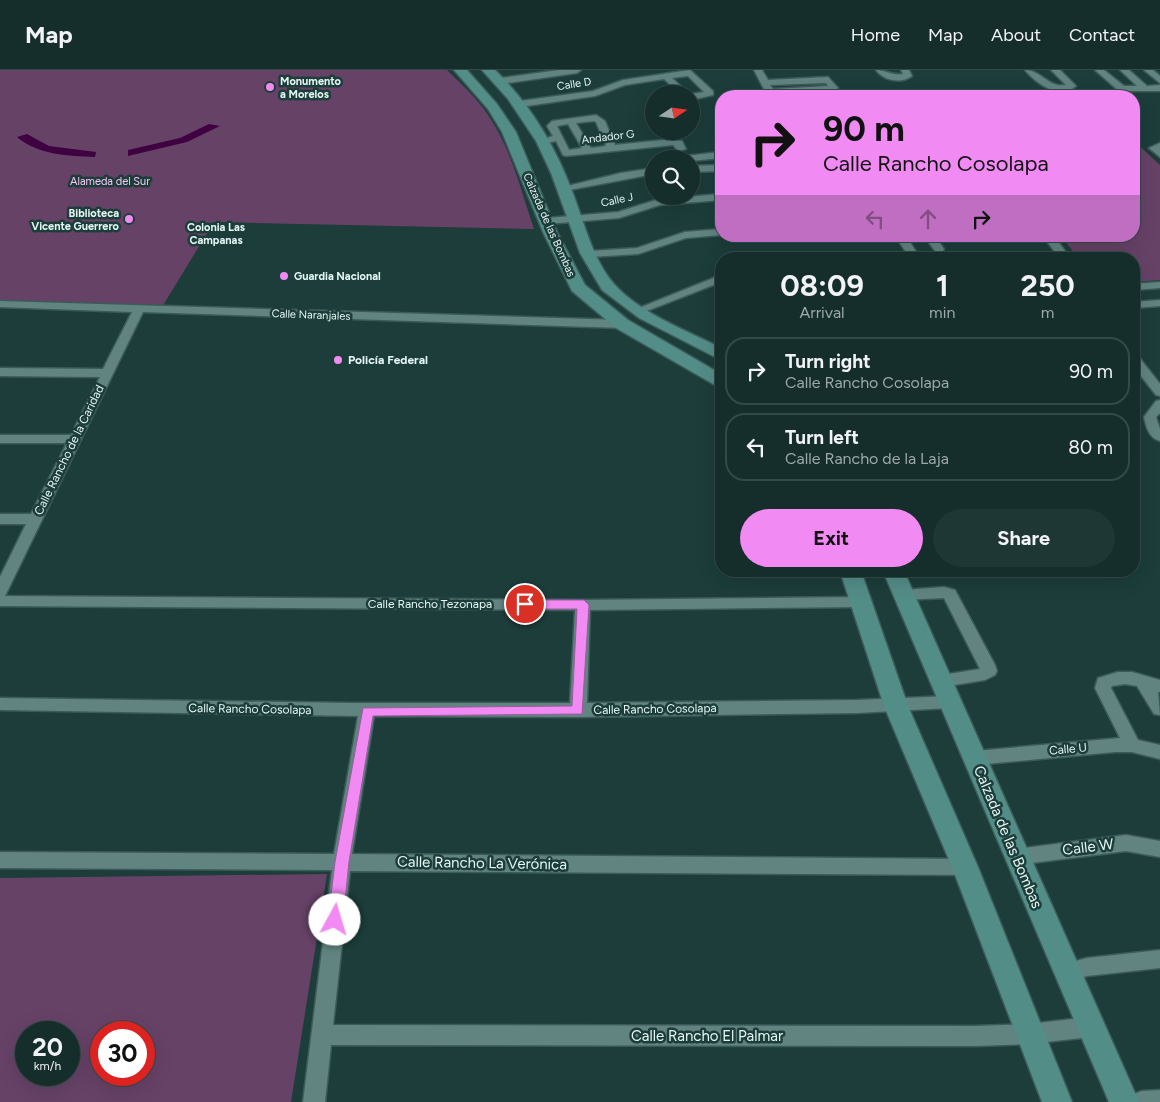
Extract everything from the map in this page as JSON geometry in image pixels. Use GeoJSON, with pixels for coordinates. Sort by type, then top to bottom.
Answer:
{"type":"FeatureCollection","features":[{"type":"Feature","properties":{"kind":"main road","name":"Calzada de las Bombas"},"geometry":{"type":"LineString","coordinates":[[460,70],[484,97],[509,132],[546,221],[578,288],[622,324],[715,378]]}},
{"type":"Feature","properties":{"kind":"main road","name":"Calzada de las Bombas"},"geometry":{"type":"LineString","coordinates":[[488,70],[511,92],[542,140],[564,188],[590,254],[608,287],[615,295],[715,352]]}},
{"type":"Feature","properties":{"kind":"main road"},"geometry":{"type":"LineString","coordinates":[[484,97],[511,92]]}},
{"type":"Feature","properties":{"kind":"main road"},"geometry":{"type":"LineString","coordinates":[[852,577],[896,706],[964,867],[1028,1034],[1057,1102]]}},
{"type":"Feature","properties":{"kind":"main road","name":"Calzada de las Bombas"},"geometry":{"type":"LineString","coordinates":[[896,577],[1124,1102]]}},
{"type":"Feature","properties":{"kind":"street"},"geometry":{"type":"LineString","coordinates":[[511,92],[577,70]]}},
{"type":"Feature","properties":{"kind":"street"},"geometry":{"type":"LineString","coordinates":[[758,70],[769,90]]}},
{"type":"Feature","properties":{"kind":"street"},"geometry":{"type":"LineString","coordinates":[[880,70],[886,77],[892,78],[908,76],[905,70]]}},
{"type":"Feature","properties":{"kind":"street"},"geometry":{"type":"LineString","coordinates":[[1029,70],[1046,86],[1051,88],[1072,86],[1055,70]]}},
{"type":"Feature","properties":{"kind":"street"},"geometry":{"type":"LineString","coordinates":[[1099,70],[1122,89],[1160,88]]}},
{"type":"Feature","properties":{"kind":"street"},"geometry":{"type":"LineString","coordinates":[[1124,70],[1146,89]]}},
{"type":"Feature","properties":{"kind":"street"},"geometry":{"type":"LineString","coordinates":[[1148,70],[1160,80]]}},
{"type":"Feature","properties":{"kind":"street","name":"Calle D"},"geometry":{"type":"LineString","coordinates":[[511,92],[594,93],[623,83],[690,73],[710,93],[700,95]]}},
{"type":"Feature","properties":{"kind":"street"},"geometry":{"type":"LineString","coordinates":[[666,77],[675,85]]}},
{"type":"Feature","properties":{"kind":"street"},"geometry":{"type":"LineString","coordinates":[[765,83],[826,80],[834,88],[803,90]]}},
{"type":"Feature","properties":{"kind":"street"},"geometry":{"type":"LineString","coordinates":[[542,140],[559,138],[552,126],[555,122],[596,118],[600,121],[611,147]]}},
{"type":"Feature","properties":{"kind":"street"},"geometry":{"type":"LineString","coordinates":[[570,120],[588,150]]}},
{"type":"Feature","properties":{"kind":"street","name":"Andador G"},"geometry":{"type":"LineString","coordinates":[[559,138],[566,153],[674,142],[679,143],[682,150]]}},
{"type":"Feature","properties":{"kind":"street"},"geometry":{"type":"LineString","coordinates":[[1160,146],[1154,148],[1160,154]]}},
{"type":"Feature","properties":{"kind":"street"},"geometry":{"type":"LineString","coordinates":[[700,154],[715,155]]}},
{"type":"Feature","properties":{"kind":"street"},"geometry":{"type":"LineString","coordinates":[[700,169],[715,168]]}},
{"type":"Feature","properties":{"kind":"street"},"geometry":{"type":"LineString","coordinates":[[564,188],[591,185],[629,174],[645,172]]}},
{"type":"Feature","properties":{"kind":"street","name":"Calle J"},"geometry":{"type":"LineString","coordinates":[[546,221],[619,215],[659,202],[715,197]]}},
{"type":"Feature","properties":{"kind":"street"},"geometry":{"type":"LineString","coordinates":[[590,254],[638,251],[685,235],[715,232]]}},
{"type":"Feature","properties":{"kind":"street"},"geometry":{"type":"LineString","coordinates":[[934,242],[939,249]]}},
{"type":"Feature","properties":{"kind":"street"},"geometry":{"type":"LineString","coordinates":[[1053,242],[1061,252]]}},
{"type":"Feature","properties":{"kind":"street"},"geometry":{"type":"LineString","coordinates":[[645,313],[715,281]]}},
{"type":"Feature","properties":{"kind":"street"},"geometry":{"type":"LineString","coordinates":[[1140,287],[1160,285]]}},
{"type":"Feature","properties":{"kind":"street"},"geometry":{"type":"LineString","coordinates":[[645,313],[715,289]]}},
{"type":"Feature","properties":{"kind":"street"},"geometry":{"type":"LineString","coordinates":[[1140,305],[1160,303]]}},
{"type":"Feature","properties":{"kind":"street","name":"Calle Naranjales"},"geometry":{"type":"LineString","coordinates":[[0,304],[622,324]]}},
{"type":"Feature","properties":{"kind":"street","name":"Calle Rancho de la Caridad"},"geometry":{"type":"LineString","coordinates":[[0,592],[139,309]]}},
{"type":"Feature","properties":{"kind":"street"},"geometry":{"type":"LineString","coordinates":[[1140,367],[1160,392]]}},
{"type":"Feature","properties":{"kind":"street"},"geometry":{"type":"LineString","coordinates":[[0,372],[106,373]]}},
{"type":"Feature","properties":{"kind":"street"},"geometry":{"type":"LineString","coordinates":[[1160,404],[1150,417],[1153,428],[1160,437]]}},
{"type":"Feature","properties":{"kind":"street"},"geometry":{"type":"LineString","coordinates":[[0,439],[74,439]]}},
{"type":"Feature","properties":{"kind":"street"},"geometry":{"type":"LineString","coordinates":[[0,519],[35,520]]}},
{"type":"Feature","properties":{"kind":"street","name":"Calle Rancho Cosolapa"},"geometry":{"type":"LineString","coordinates":[[0,704],[367,711],[578,711],[896,706],[946,691],[989,671],[950,594],[944,592],[903,595]]}},
{"type":"Feature","properties":{"kind":"street","name":"Calle Rancho Tezonapa"},"geometry":{"type":"LineString","coordinates":[[0,601],[584,605],[860,602]]}},
{"type":"Feature","properties":{"kind":"street"},"geometry":{"type":"LineString","coordinates":[[578,711],[584,605]]}},
{"type":"Feature","properties":{"kind":"street"},"geometry":{"type":"LineString","coordinates":[[1132,745],[1103,688],[1104,682],[1119,677],[1160,686]]}},
{"type":"Feature","properties":{"kind":"street"},"geometry":{"type":"LineString","coordinates":[[1143,681],[1160,709]]}},
{"type":"Feature","properties":{"kind":"street"},"geometry":{"type":"LineString","coordinates":[[314,1102],[342,862],[367,711]]}},
{"type":"Feature","properties":{"kind":"street","name":"Calle U"},"geometry":{"type":"LineString","coordinates":[[975,758],[1132,745],[1160,752]]}},
{"type":"Feature","properties":{"kind":"street","name":"Calle W"},"geometry":{"type":"LineString","coordinates":[[1016,856],[1126,843],[1160,849]]}},
{"type":"Feature","properties":{"kind":"street","name":"Calle Rancho La Verónica"},"geometry":{"type":"LineString","coordinates":[[0,860],[964,867]]}},
{"type":"Feature","properties":{"kind":"street"},"geometry":{"type":"LineString","coordinates":[[1067,972],[1087,967],[1160,960]]}},
{"type":"Feature","properties":{"kind":"street","name":"Calle Rancho El Palmar"},"geometry":{"type":"LineString","coordinates":[[322,1035],[974,1036],[1028,1034],[1091,1026]]}},
{"type":"Feature","properties":{"kind":"street"},"geometry":{"type":"LineString","coordinates":[[1142,1102],[1160,1101]]}},
{"type":"Feature","properties":{"kind":"green space","name":"Alameda del Sur"},"geometry":{"type":"Polygon","coordinates":[[[0,70],[447,70],[479,103],[496,128],[515,170],[534,229],[214,222],[162,307],[0,301],[0,70]]]}},
{"type":"Feature","properties":{"kind":"green space"},"geometry":{"type":"Polygon","coordinates":[[[1140,147],[1160,165],[1160,280],[1140,282],[1140,252],[1074,252],[1066,242],[1140,242],[1140,147]]]}},
{"type":"Feature","properties":{"kind":"green space"},"geometry":{"type":"Polygon","coordinates":[[[327,874],[291,1102],[0,1102],[0,878],[327,874]]]}},
{"type":"Feature","properties":{"kind":"shaded area"},"geometry":{"type":"Polygon","coordinates":[[[209,124],[220,126],[187,142],[128,156],[128,150],[180,138],[209,124]]]}},
{"type":"Feature","properties":{"kind":"shaded area"},"geometry":{"type":"Polygon","coordinates":[[[27,134],[49,146],[96,152],[95,157],[64,155],[34,148],[17,137],[27,134]]]}},
{"type":"Feature","properties":{"kind":"place","name":"Monumento a Morelos"},"geometry":{"type":"Point","coordinates":[270,87]}},
{"type":"Feature","properties":{"kind":"place","name":"Biblioteca Vicente Guerrero"},"geometry":{"type":"Point","coordinates":[129,219]}},
{"type":"Feature","properties":{"kind":"place","name":"Guardia Nacional"},"geometry":{"type":"Point","coordinates":[284,276]}},
{"type":"Feature","properties":{"kind":"place","name":"Policía Federal"},"geometry":{"type":"Point","coordinates":[338,360]}},
{"type":"Feature","properties":{"kind":"district","name":"Colonia Las Campanas"},"geometry":{"type":"Point","coordinates":[216,233]}},
{"type":"Feature","properties":{"kind":"route"},"geometry":{"type":"LineString","coordinates":[[335,920],[342,862],[367,711],[578,711],[584,605],[525,604]]}}]}
